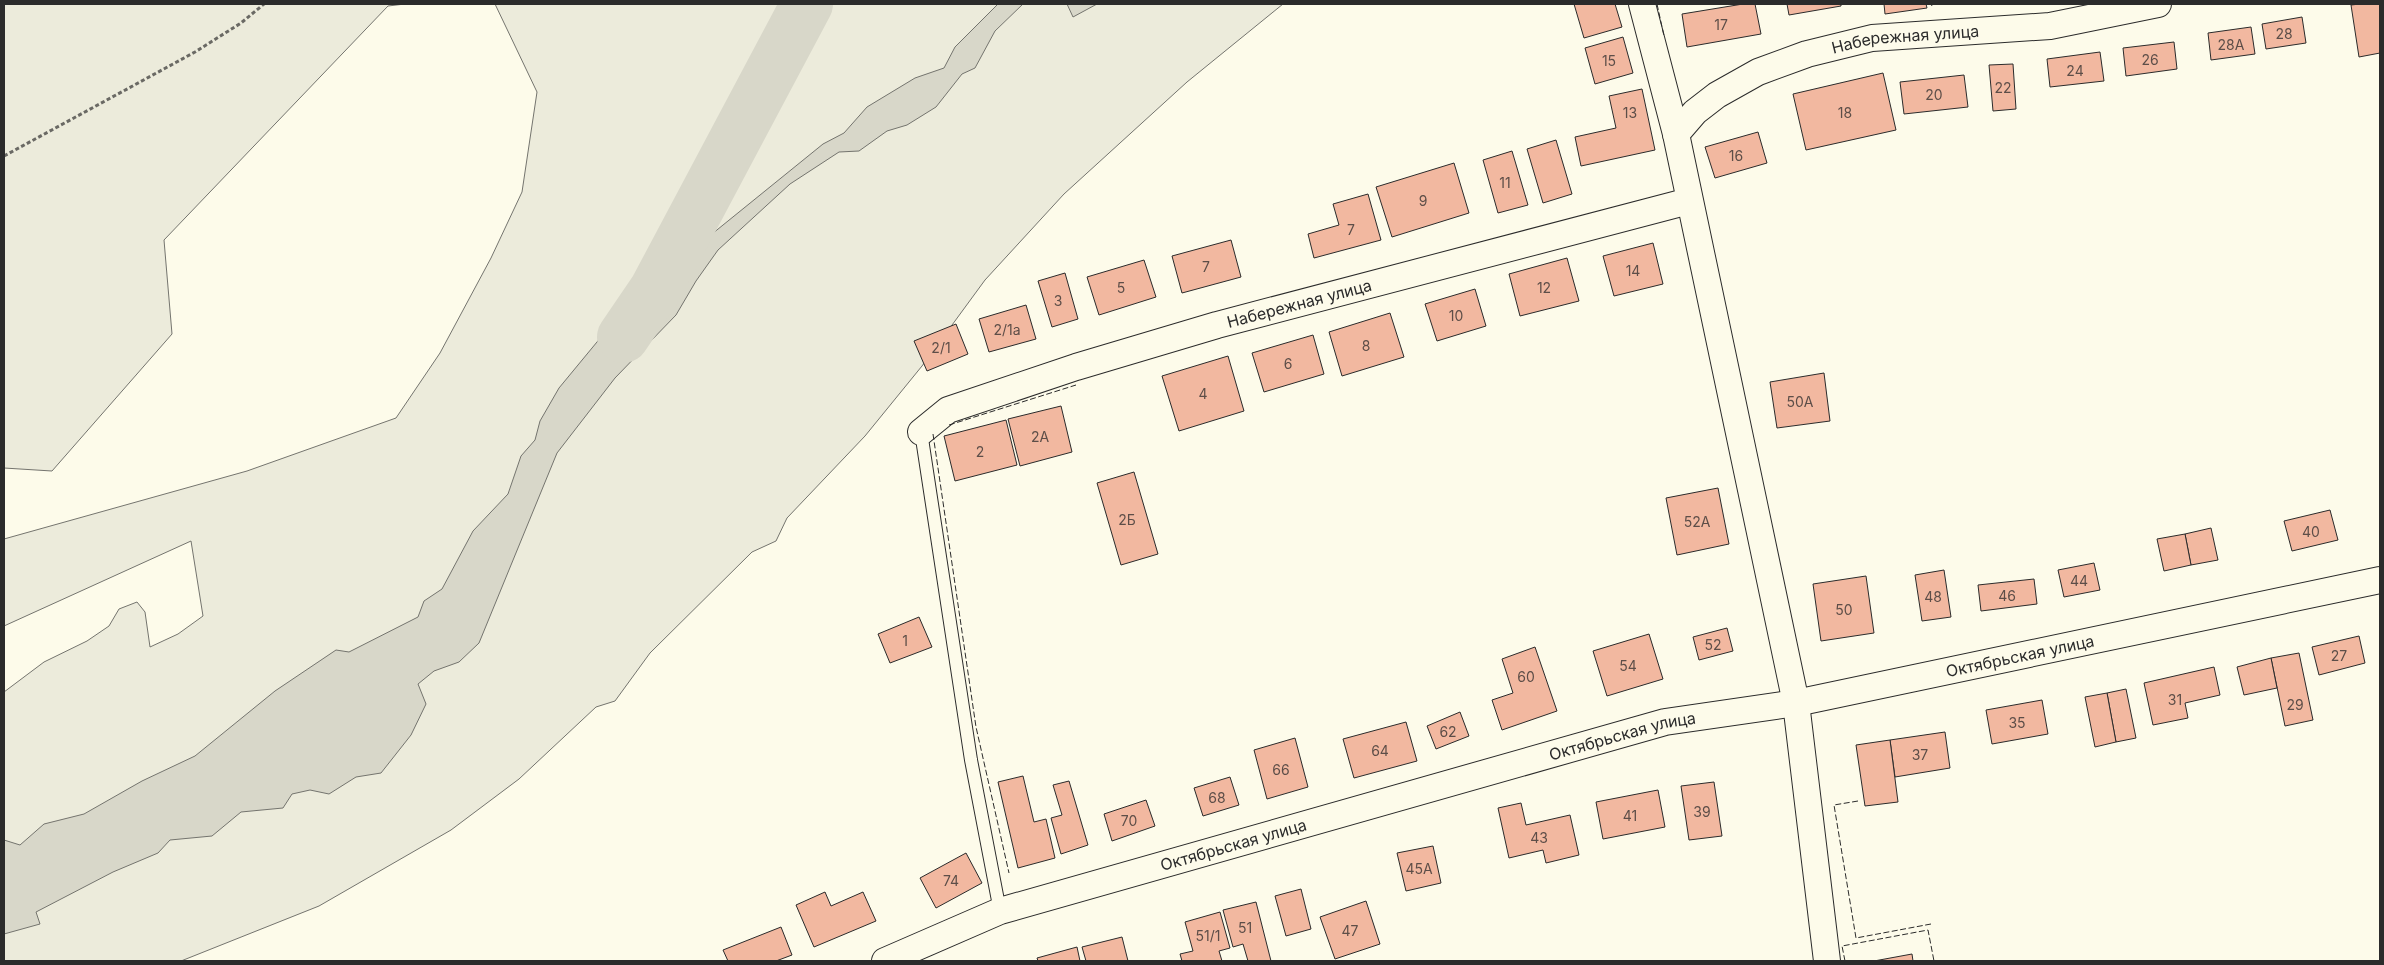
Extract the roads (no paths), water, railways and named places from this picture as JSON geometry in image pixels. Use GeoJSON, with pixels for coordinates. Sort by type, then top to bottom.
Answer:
{"type":"FeatureCollection","features":[{"type":"Feature","properties":{"kind":"street"},"geometry":{"type":"LineString","coordinates":[[1642,4],[1676,134],[1796,703],[1827,961]]}},
{"type":"Feature","properties":{"kind":"street","name":"Набережная улица"},"geometry":{"type":"LineString","coordinates":[[1676,134],[1695,112],[1717,95],[1758,72],[1807,54],[1872,38],[2050,26],[2158,4]]}},
{"type":"Feature","properties":{"kind":"street","name":"Набережная улица"},"geometry":{"type":"LineString","coordinates":[[921,432],[948,410],[1076,367],[1217,325],[1689,201]]}},
{"type":"Feature","properties":{"kind":"street","name":"Октябрьская улица"},"geometry":{"type":"LineString","coordinates":[[885,961],[1000,911],[1665,722],[1796,703],[2380,580]]}},
{"type":"Feature","properties":{"kind":"lane"},"geometry":{"type":"LineString","coordinates":[[921,432],[972,760],[1000,911]]}},
{"type":"Feature","properties":{"kind":"waterway"},"geometry":{"type":"LineString","coordinates":[[623,337],[655,290],[807,4]]}}]}
